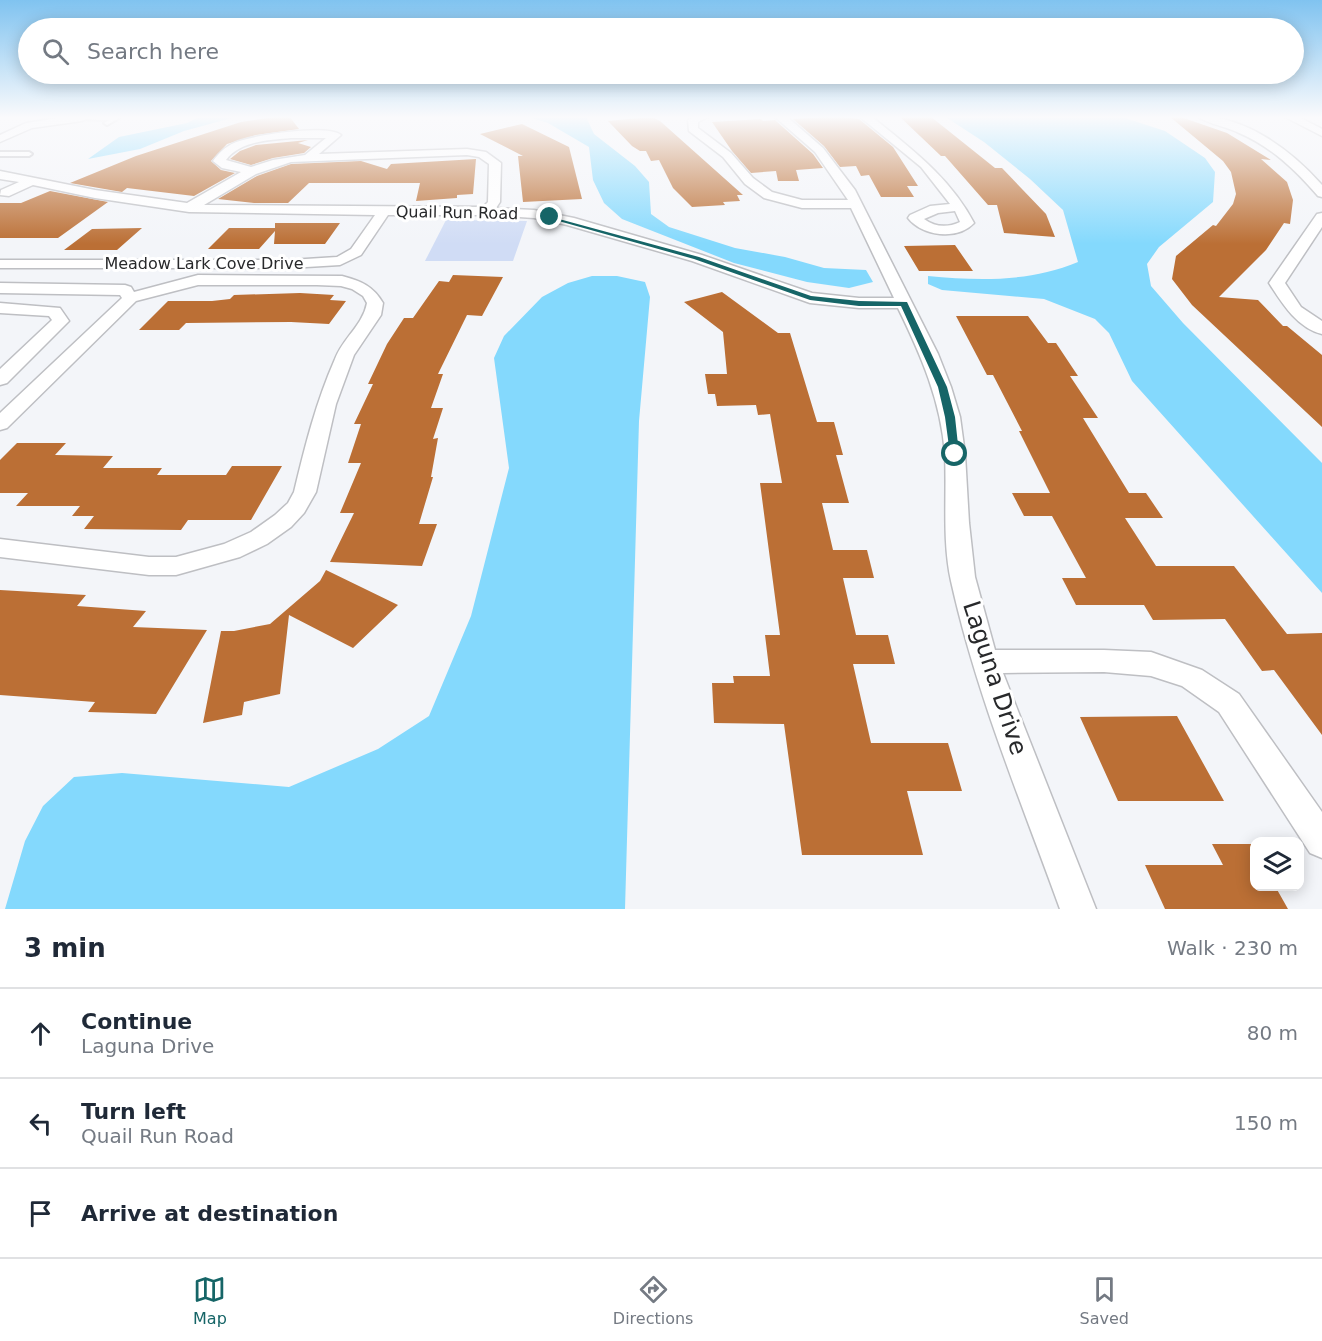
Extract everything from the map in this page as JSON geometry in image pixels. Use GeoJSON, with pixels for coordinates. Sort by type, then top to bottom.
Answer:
{"type":"FeatureCollection","features":[{"type":"Feature","properties":{"kind":"street"},"geometry":{"type":"LineString","coordinates":[[220,158],[219,161],[226,166],[252,171]]}},
{"type":"Feature","properties":{"kind":"street"},"geometry":{"type":"LineString","coordinates":[[189,208],[252,171],[273,163],[305,158]]}},
{"type":"Feature","properties":{"kind":"street"},"geometry":{"type":"LineString","coordinates":[[487,211],[494,202],[496,169],[490,158]]}},
{"type":"Feature","properties":{"kind":"street"},"geometry":{"type":"LineString","coordinates":[[730,158],[749,181],[768,195],[802,204],[856,204]]}},
{"type":"Feature","properties":{"kind":"street","name":"Laguna Drive"},"geometry":{"type":"LineString","coordinates":[[826,158],[856,204],[929,354],[942,387],[950,417],[963,577],[985,662],[1078,909]]}},
{"type":"Feature","properties":{"kind":"street"},"geometry":{"type":"LineString","coordinates":[[917,158],[925,165],[959,207]]}},
{"type":"Feature","properties":{"kind":"street"},"geometry":{"type":"LineString","coordinates":[[1290,158],[1322,194]]}},
{"type":"Feature","properties":{"kind":"street","name":"Quail Run Road"},"geometry":{"type":"LineString","coordinates":[[0,175],[189,208],[237,211],[487,211],[534,214],[569,221],[697,258],[810,298],[859,303],[904,303]]}},
{"type":"Feature","properties":{"kind":"street"},"geometry":{"type":"LineString","coordinates":[[5,193],[33,181]]}},
{"type":"Feature","properties":{"kind":"street"},"geometry":{"type":"LineString","coordinates":[[101,208],[122,198]]}},
{"type":"Feature","properties":{"kind":"street","name":"Meadow Lark Cove Drive"},"geometry":{"type":"LineString","coordinates":[[0,264],[290,264],[340,261],[356,252],[384,211]]}},
{"type":"Feature","properties":{"kind":"street"},"geometry":{"type":"LineString","coordinates":[[1322,217],[1277,283],[1295,310],[1322,329]]}},
{"type":"Feature","properties":{"kind":"street"},"geometry":{"type":"LineString","coordinates":[[0,424],[130,298],[198,280],[317,280],[342,281],[358,286],[369,293],[375,303],[373,315],[345,355],[326,404],[305,492],[296,508],[283,521],[259,538],[231,551],[176,566],[149,566],[0,548]]}},
{"type":"Feature","properties":{"kind":"street"},"geometry":{"type":"LineString","coordinates":[[0,288],[125,290],[130,298]]}},
{"type":"Feature","properties":{"kind":"street"},"geometry":{"type":"LineString","coordinates":[[0,308],[54,311],[61,321],[0,379]]}},
{"type":"Feature","properties":{"kind":"street"},"geometry":{"type":"LineString","coordinates":[[985,662],[1104,661],[1151,664],[1191,678],[1229,704],[1322,841]]}},
{"type":"Feature","properties":{"kind":"shaded area"},"geometry":{"type":"Polygon","coordinates":[[[446,220],[527,221],[513,261],[425,261],[446,220]]]}},
{"type":"Feature","properties":{"kind":"water"},"geometry":{"type":"Polygon","coordinates":[[[590,158],[625,158],[649,182],[651,214],[669,227],[735,248],[785,257],[824,268],[866,270],[873,282],[849,288],[807,282],[734,263],[622,219],[604,203],[593,180],[590,158]]]}},
{"type":"Feature","properties":{"kind":"water"},"geometry":{"type":"Polygon","coordinates":[[[1004,158],[1205,158],[1215,172],[1213,202],[1159,247],[1147,264],[1151,286],[1183,323],[1322,463],[1322,593],[1132,381],[1109,333],[1095,319],[1044,299],[942,290],[928,284],[928,276],[966,279],[1023,277],[1060,269],[1078,262],[1063,210],[1004,158]]]}},
{"type":"Feature","properties":{"kind":"water"},"geometry":{"type":"Polygon","coordinates":[[[592,276],[617,276],[645,282],[650,297],[639,421],[625,909],[5,909],[25,841],[43,806],[74,777],[122,773],[289,787],[378,749],[429,716],[471,616],[509,468],[494,358],[504,336],[542,297],[568,283],[592,276]]]}},
{"type":"Feature","properties":{"kind":"building"},"geometry":{"type":"Polygon","coordinates":[[[130,158],[213,158],[211,161],[221,170],[235,173],[194,196],[127,188],[122,192],[70,183],[130,158]]]}},
{"type":"Feature","properties":{"kind":"building"},"geometry":{"type":"Polygon","coordinates":[[[231,158],[272,158],[251,165],[231,158]]]}},
{"type":"Feature","properties":{"kind":"building"},"geometry":{"type":"Polygon","coordinates":[[[518,158],[572,158],[582,199],[523,202],[518,158]]]}},
{"type":"Feature","properties":{"kind":"building"},"geometry":{"type":"Polygon","coordinates":[[[650,158],[702,158],[743,195],[737,195],[740,201],[723,202],[725,205],[692,207],[673,188],[659,160],[651,161],[650,158]]]}},
{"type":"Feature","properties":{"kind":"building"},"geometry":{"type":"Polygon","coordinates":[[[738,158],[816,158],[823,168],[796,170],[799,181],[778,181],[776,171],[751,173],[738,158]]]}},
{"type":"Feature","properties":{"kind":"building"},"geometry":{"type":"Polygon","coordinates":[[[833,158],[900,158],[918,186],[907,186],[914,197],[881,197],[869,175],[861,176],[856,166],[840,167],[833,158]]]}},
{"type":"Feature","properties":{"kind":"building"},"geometry":{"type":"Polygon","coordinates":[[[947,158],[983,158],[995,168],[1002,168],[1046,214],[1055,237],[1004,233],[997,205],[988,205],[947,158]]]}},
{"type":"Feature","properties":{"kind":"building"},"geometry":{"type":"Polygon","coordinates":[[[1220,158],[1268,158],[1271,160],[1261,159],[1287,182],[1293,200],[1290,224],[1284,223],[1266,250],[1219,297],[1258,300],[1283,326],[1287,326],[1322,355],[1322,427],[1192,305],[1172,279],[1176,256],[1213,225],[1216,226],[1233,204],[1236,194],[1231,172],[1220,158]]]}},
{"type":"Feature","properties":{"kind":"building"},"geometry":{"type":"Polygon","coordinates":[[[476,159],[473,194],[457,195],[457,198],[416,201],[420,183],[309,183],[288,203],[254,203],[218,199],[257,176],[291,164],[361,161],[387,169],[391,164],[476,159]]]}},
{"type":"Feature","properties":{"kind":"building"},"geometry":{"type":"Polygon","coordinates":[[[50,191],[108,202],[58,238],[0,238],[0,203],[21,203],[50,191]]]}},
{"type":"Feature","properties":{"kind":"building"},"geometry":{"type":"Polygon","coordinates":[[[275,223],[340,223],[325,244],[274,244],[275,231],[259,249],[208,249],[229,228],[275,228],[275,223]]]}},
{"type":"Feature","properties":{"kind":"building"},"geometry":{"type":"Polygon","coordinates":[[[142,228],[117,250],[64,250],[92,229],[142,228]]]}},
{"type":"Feature","properties":{"kind":"building"},"geometry":{"type":"Polygon","coordinates":[[[955,245],[973,271],[919,271],[904,246],[955,245]]]}},
{"type":"Feature","properties":{"kind":"building"},"geometry":{"type":"Polygon","coordinates":[[[453,275],[503,277],[482,316],[467,315],[438,374],[443,374],[431,408],[443,408],[433,439],[438,438],[431,477],[433,477],[419,524],[437,524],[422,566],[330,562],[354,513],[340,513],[361,463],[348,463],[361,424],[354,424],[373,384],[368,384],[387,344],[404,318],[413,318],[439,281],[449,282],[453,275]]]}},
{"type":"Feature","properties":{"kind":"building"},"geometry":{"type":"Polygon","coordinates":[[[722,292],[778,333],[790,333],[817,422],[834,422],[843,455],[836,455],[849,503],[822,503],[833,550],[867,550],[874,578],[843,578],[856,635],[888,635],[895,664],[853,664],[871,743],[948,743],[962,791],[907,791],[923,855],[802,855],[784,724],[714,723],[712,683],[734,683],[733,676],[770,676],[765,635],[780,635],[760,483],[782,483],[770,414],[758,415],[756,405],[717,406],[715,394],[708,394],[705,374],[727,374],[723,332],[684,302],[722,292]]]}},
{"type":"Feature","properties":{"kind":"building"},"geometry":{"type":"Polygon","coordinates":[[[300,293],[334,295],[330,300],[346,301],[329,324],[186,323],[179,330],[139,330],[168,301],[212,301],[230,299],[234,295],[300,293]]]}},
{"type":"Feature","properties":{"kind":"building"},"geometry":{"type":"Polygon","coordinates":[[[956,316],[1028,316],[1048,343],[1056,343],[1078,376],[1070,376],[1098,418],[1083,418],[1129,493],[1146,493],[1163,518],[1125,518],[1156,566],[1234,566],[1287,634],[1322,633],[1322,735],[1274,670],[1262,671],[1225,619],[1153,620],[1144,605],[1076,605],[1062,578],[1086,578],[1052,516],[1024,516],[1012,493],[1050,493],[993,375],[987,375],[956,316]]]}},
{"type":"Feature","properties":{"kind":"building"},"geometry":{"type":"Polygon","coordinates":[[[17,443],[66,443],[55,455],[113,456],[103,468],[162,468],[157,475],[226,475],[232,466],[282,466],[251,520],[188,520],[181,530],[84,529],[94,516],[72,516],[80,506],[16,506],[28,493],[0,493],[0,460],[17,443]]]}},
{"type":"Feature","properties":{"kind":"building"},"geometry":{"type":"Polygon","coordinates":[[[326,570],[398,605],[353,648],[289,615],[280,694],[244,702],[242,715],[203,723],[221,631],[234,631],[270,624],[320,581],[326,570]]]}},
{"type":"Feature","properties":{"kind":"building"},"geometry":{"type":"Polygon","coordinates":[[[0,590],[86,595],[77,606],[146,611],[133,627],[207,630],[156,714],[88,712],[95,702],[0,695],[0,590]]]}},
{"type":"Feature","properties":{"kind":"building"},"geometry":{"type":"Polygon","coordinates":[[[1177,716],[1224,801],[1118,801],[1080,717],[1177,716]]]}},
{"type":"Feature","properties":{"kind":"building"},"geometry":{"type":"Polygon","coordinates":[[[1212,844],[1250,844],[1250,891],[1278,891],[1288,909],[1165,909],[1145,865],[1223,865],[1212,844]]]}},
{"type":"Feature","properties":{"kind":"route"},"geometry":{"type":"LineString","coordinates":[[550,217],[697,258],[810,298],[834,302],[904,303],[942,387],[950,417],[955,454]]}}]}
